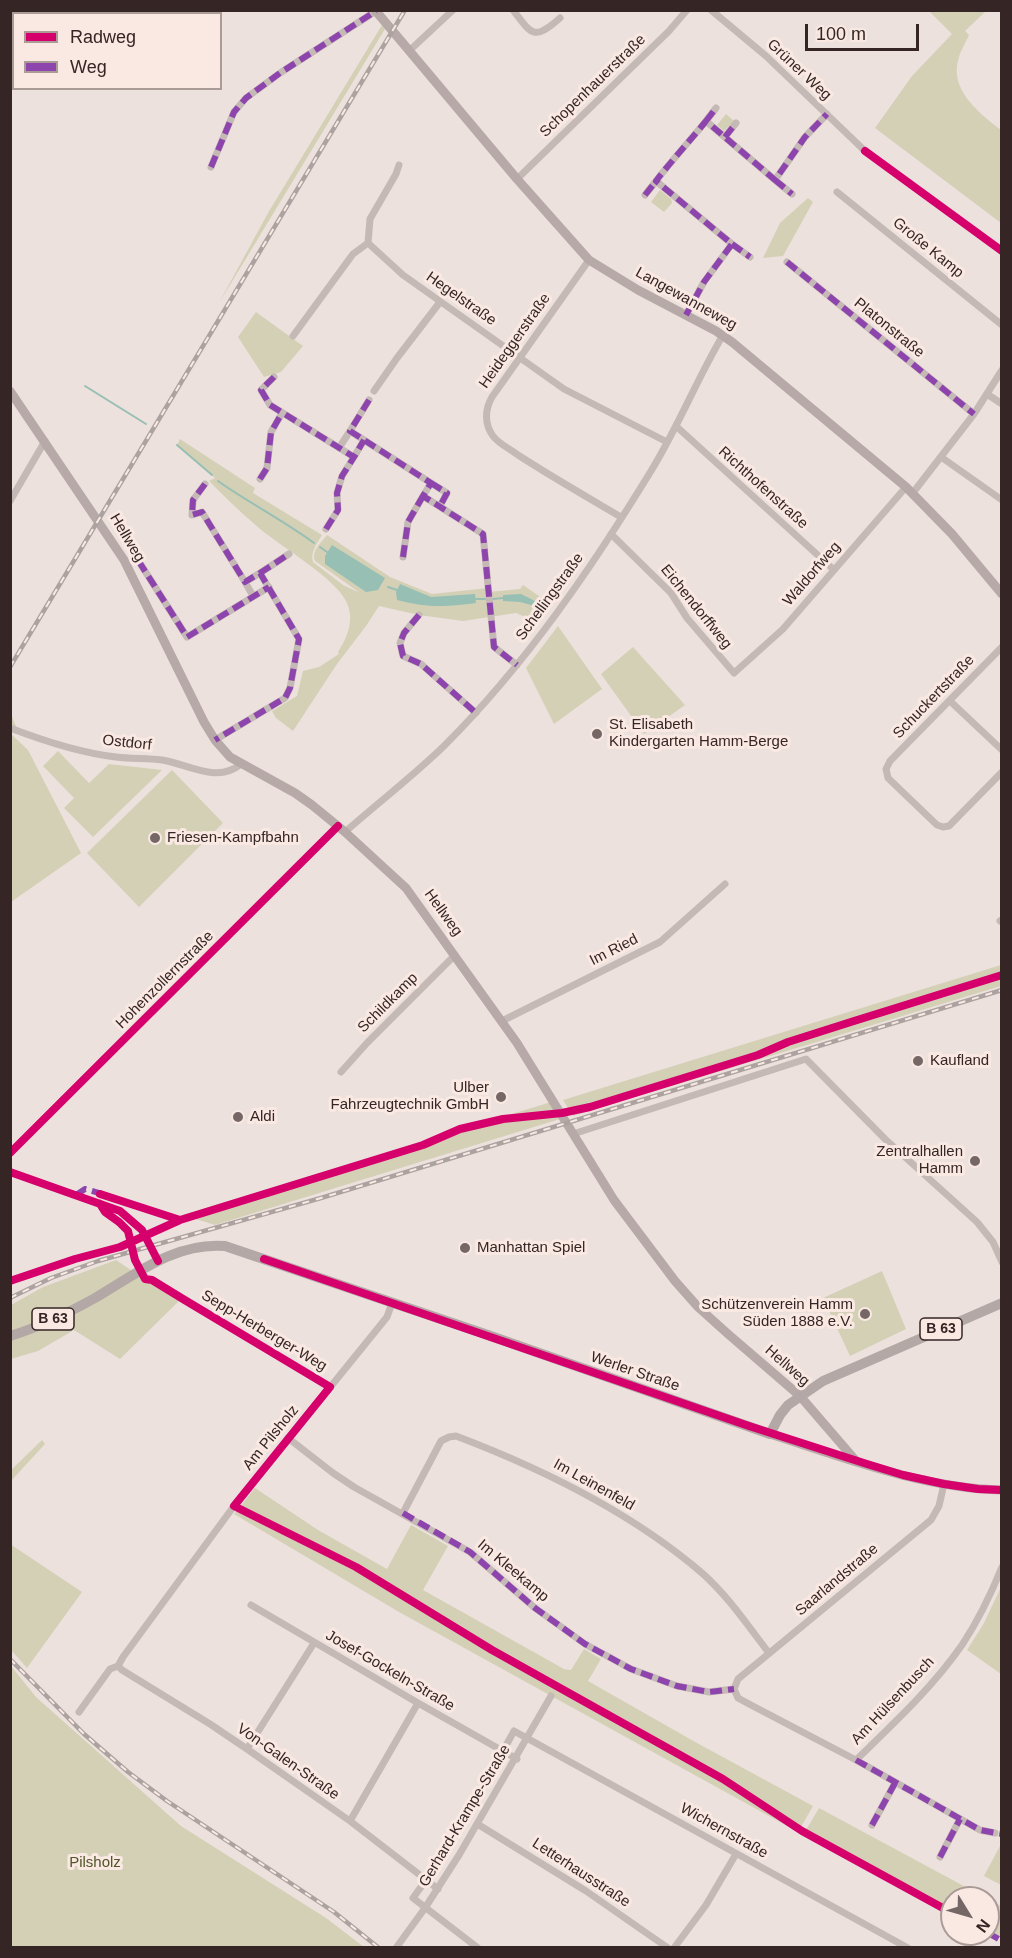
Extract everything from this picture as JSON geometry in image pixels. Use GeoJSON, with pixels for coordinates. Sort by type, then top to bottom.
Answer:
{"type":"FeatureCollection","features":[{"type":"Feature","properties":{"kind":"main road","name":"Werler Straße"},"geometry":{"type":"LineString","coordinates":[[10,1336],[51,1321],[158,1261],[184,1250],[206,1246],[225,1246],[770,1434]]}},
{"type":"Feature","properties":{"kind":"main road","name":"B 63"},"geometry":{"type":"LineString","coordinates":[[770,1434],[780,1415],[800,1396],[823,1381],[1002,1303]]}},
{"type":"Feature","properties":{"kind":"street"},"geometry":{"type":"LineString","coordinates":[[409,51],[453,10]]}},
{"type":"Feature","properties":{"kind":"street"},"geometry":{"type":"LineString","coordinates":[[513,10],[528,31],[536,32],[549,28],[560,18]]}},
{"type":"Feature","properties":{"kind":"street","name":"Schopenhauerstraße"},"geometry":{"type":"LineString","coordinates":[[516,179],[669,31],[687,10]]}},
{"type":"Feature","properties":{"kind":"street","name":"Grüner Weg"},"geometry":{"type":"LineString","coordinates":[[711,10],[766,56],[865,151]]}},
{"type":"Feature","properties":{"kind":"street","name":"Langewanneweg"},"geometry":{"type":"LineString","coordinates":[[211,167],[234,112],[246,98],[375,11],[516,179],[589,260],[638,290],[723,335],[909,491],[952,534],[1002,594]]}},
{"type":"Feature","properties":{"kind":"street"},"geometry":{"type":"LineString","coordinates":[[645,195],[716,108]]}},
{"type":"Feature","properties":{"kind":"street"},"geometry":{"type":"LineString","coordinates":[[775,180],[805,137],[827,114]]}},
{"type":"Feature","properties":{"kind":"street"},"geometry":{"type":"LineString","coordinates":[[706,121],[792,194]]}},
{"type":"Feature","properties":{"kind":"street"},"geometry":{"type":"LineString","coordinates":[[725,137],[736,123]]}},
{"type":"Feature","properties":{"kind":"street"},"geometry":{"type":"LineString","coordinates":[[293,336],[353,254],[369,243],[370,219],[399,165]]}},
{"type":"Feature","properties":{"kind":"street"},"geometry":{"type":"LineString","coordinates":[[656,181],[750,257]]}},
{"type":"Feature","properties":{"kind":"street","name":"Große Kamp"},"geometry":{"type":"LineString","coordinates":[[837,192],[1002,325]]}},
{"type":"Feature","properties":{"kind":"street","name":"Hegelstraße"},"geometry":{"type":"LineString","coordinates":[[369,243],[403,275],[564,389],[667,442]]}},
{"type":"Feature","properties":{"kind":"street"},"geometry":{"type":"LineString","coordinates":[[686,315],[704,282],[732,244]]}},
{"type":"Feature","properties":{"kind":"street","name":"Heideggerstraße"},"geometry":{"type":"LineString","coordinates":[[589,260],[489,402],[486,420],[497,441],[621,516]]}},
{"type":"Feature","properties":{"kind":"street","name":"Platonstraße"},"geometry":{"type":"LineString","coordinates":[[786,262],[974,414]]}},
{"type":"Feature","properties":{"kind":"street"},"geometry":{"type":"LineString","coordinates":[[374,391],[440,302]]}},
{"type":"Feature","properties":{"kind":"street","name":"Schellingstraße"},"geometry":{"type":"LineString","coordinates":[[341,829],[442,747],[476,713],[555,616],[652,470],[723,335]]}},
{"type":"Feature","properties":{"kind":"street","name":"Waldorfweg"},"geometry":{"type":"LineString","coordinates":[[734,674],[783,629],[833,569],[941,457],[974,414],[1002,370]]}},
{"type":"Feature","properties":{"kind":"street"},"geometry":{"type":"LineString","coordinates":[[274,377],[261,390],[270,405],[354,457]]}},
{"type":"Feature","properties":{"kind":"street","name":"Hellweg"},"geometry":{"type":"LineString","coordinates":[[10,391],[124,560],[215,740],[230,757],[294,793],[341,829],[406,888],[502,1021],[614,1200],[675,1281],[707,1315],[800,1396],[855,1461]]}},
{"type":"Feature","properties":{"kind":"street"},"geometry":{"type":"LineString","coordinates":[[987,394],[1002,404]]}},
{"type":"Feature","properties":{"kind":"street"},"geometry":{"type":"LineString","coordinates":[[339,448],[369,400]]}},
{"type":"Feature","properties":{"kind":"street"},"geometry":{"type":"LineString","coordinates":[[260,479],[267,468],[271,432],[282,413]]}},
{"type":"Feature","properties":{"kind":"street","name":"Richthofenstraße"},"geometry":{"type":"LineString","coordinates":[[675,426],[833,569]]}},
{"type":"Feature","properties":{"kind":"street"},"geometry":{"type":"LineString","coordinates":[[350,431],[447,493],[440,506]]}},
{"type":"Feature","properties":{"kind":"street"},"geometry":{"type":"LineString","coordinates":[[326,529],[338,510],[338,494],[342,476],[364,440]]}},
{"type":"Feature","properties":{"kind":"street"},"geometry":{"type":"LineString","coordinates":[[10,501],[45,441]]}},
{"type":"Feature","properties":{"kind":"street"},"geometry":{"type":"LineString","coordinates":[[941,457],[1002,500]]}},
{"type":"Feature","properties":{"kind":"street"},"geometry":{"type":"LineString","coordinates":[[403,557],[408,522],[431,483]]}},
{"type":"Feature","properties":{"kind":"street"},"geometry":{"type":"LineString","coordinates":[[205,484],[193,500],[192,515],[202,512],[254,596]]}},
{"type":"Feature","properties":{"kind":"street"},"geometry":{"type":"LineString","coordinates":[[423,496],[483,534],[494,646],[517,665]]}},
{"type":"Feature","properties":{"kind":"street","name":"Eichendorffweg"},"geometry":{"type":"LineString","coordinates":[[610,534],[671,593],[687,618],[734,674]]}},
{"type":"Feature","properties":{"kind":"street"},"geometry":{"type":"LineString","coordinates":[[129,546],[187,637],[269,587]]}},
{"type":"Feature","properties":{"kind":"street"},"geometry":{"type":"LineString","coordinates":[[244,582],[289,554]]}},
{"type":"Feature","properties":{"kind":"street"},"geometry":{"type":"LineString","coordinates":[[215,740],[285,698],[290,688],[299,639],[260,573]]}},
{"type":"Feature","properties":{"kind":"street"},"geometry":{"type":"LineString","coordinates":[[419,615],[404,633],[400,643],[404,656],[421,664],[476,713]]}},
{"type":"Feature","properties":{"kind":"street","name":"Schuckertstraße"},"geometry":{"type":"LineString","coordinates":[[1002,647],[887,766],[888,778],[938,825],[944,827],[949,826],[1002,772]]}},
{"type":"Feature","properties":{"kind":"street"},"geometry":{"type":"LineString","coordinates":[[950,701],[1002,750]]}},
{"type":"Feature","properties":{"kind":"street","name":"Ostdorf"},"geometry":{"type":"LineString","coordinates":[[10,728],[60,746],[114,757],[164,760],[207,773],[234,770],[240,764]]}},
{"type":"Feature","properties":{"kind":"street","name":"Hohenzollernstraße"},"geometry":{"type":"LineString","coordinates":[[10,1153],[341,829]]}},
{"type":"Feature","properties":{"kind":"street","name":"Im Ried"},"geometry":{"type":"LineString","coordinates":[[502,1021],[660,942],[724,884]]}},
{"type":"Feature","properties":{"kind":"street","name":"Schildkamp"},"geometry":{"type":"LineString","coordinates":[[341,1072],[455,955]]}},
{"type":"Feature","properties":{"kind":"street"},"geometry":{"type":"LineString","coordinates":[[573,1134],[806,1059],[885,1139],[985,1230],[1002,1262]]}},
{"type":"Feature","properties":{"kind":"street"},"geometry":{"type":"LineString","coordinates":[[10,1172],[120,1211],[142,1230],[158,1261]]}},
{"type":"Feature","properties":{"kind":"street","name":"Sepp-Herberger-Weg"},"geometry":{"type":"LineString","coordinates":[[183,1299],[330,1387]]}},
{"type":"Feature","properties":{"kind":"street","name":"Am Pilsholz"},"geometry":{"type":"LineString","coordinates":[[79,1712],[110,1670],[118,1665],[234,1506],[387,1317],[392,1303]]}},
{"type":"Feature","properties":{"kind":"street","name":"Werler Straße"},"geometry":{"type":"LineString","coordinates":[[770,1434],[903,1475],[944,1484],[1002,1490]]}},
{"type":"Feature","properties":{"kind":"street","name":"Im Leinenfeld"},"geometry":{"type":"LineString","coordinates":[[403,1513],[441,1441],[456,1436],[501,1453],[587,1496],[657,1539],[719,1590],[769,1653]]}},
{"type":"Feature","properties":{"kind":"street","name":"Im Kleekamp"},"geometry":{"type":"LineString","coordinates":[[288,1438],[354,1487],[470,1552],[535,1608],[585,1644],[631,1669],[678,1686],[709,1692],[734,1689]]}},
{"type":"Feature","properties":{"kind":"street","name":"Saarlandstraße"},"geometry":{"type":"LineString","coordinates":[[734,1689],[738,1679],[931,1520],[939,1506],[944,1484]]}},
{"type":"Feature","properties":{"kind":"street","name":"Am Hülsenbusch"},"geometry":{"type":"LineString","coordinates":[[734,1689],[738,1698],[856,1760],[914,1703],[956,1654],[977,1620],[1002,1567]]}},
{"type":"Feature","properties":{"kind":"street","name":"Josef-Gockeln-Straße"},"geometry":{"type":"LineString","coordinates":[[251,1605],[517,1759]]}},
{"type":"Feature","properties":{"kind":"street"},"geometry":{"type":"LineString","coordinates":[[247,1749],[314,1643]]}},
{"type":"Feature","properties":{"kind":"street","name":"Von-Galen-Straße"},"geometry":{"type":"LineString","coordinates":[[118,1665],[122,1670],[247,1749],[350,1821],[438,1888]]}},
{"type":"Feature","properties":{"kind":"street","name":"Gerhard-Krampe-Straße"},"geometry":{"type":"LineString","coordinates":[[396,1947],[425,1908],[478,1824],[551,1696]]}},
{"type":"Feature","properties":{"kind":"street"},"geometry":{"type":"LineString","coordinates":[[350,1821],[417,1703]]}},
{"type":"Feature","properties":{"kind":"street","name":"Gerhard-Krampe-Straße"},"geometry":{"type":"LineString","coordinates":[[503,1751],[514,1731],[527,1738]]}},
{"type":"Feature","properties":{"kind":"street","name":"Wichernstraße"},"geometry":{"type":"LineString","coordinates":[[527,1738],[908,1947]]}},
{"type":"Feature","properties":{"kind":"street"},"geometry":{"type":"LineString","coordinates":[[856,1760],[980,1830],[995,1833]]}},
{"type":"Feature","properties":{"kind":"street"},"geometry":{"type":"LineString","coordinates":[[872,1826],[895,1783]]}},
{"type":"Feature","properties":{"kind":"street"},"geometry":{"type":"LineString","coordinates":[[939,1857],[960,1819]]}},
{"type":"Feature","properties":{"kind":"street","name":"Letterhausstraße"},"geometry":{"type":"LineString","coordinates":[[478,1824],[668,1947]]}},
{"type":"Feature","properties":{"kind":"street"},"geometry":{"type":"LineString","coordinates":[[675,1947],[706,1905],[736,1854]]}},
{"type":"Feature","properties":{"kind":"street","name":"Gerhard-Krampe-Straße"},"geometry":{"type":"LineString","coordinates":[[425,1908],[413,1898],[426,1880]]}},
{"type":"Feature","properties":{"kind":"street"},"geometry":{"type":"LineString","coordinates":[[425,1908],[478,1947]]}},
{"type":"Feature","properties":{"kind":"green space"},"geometry":{"type":"Polygon","coordinates":[[[929,11],[986,11],[965,31],[969,35],[960,54],[957,69],[958,80],[968,99],[1001,130],[1001,223],[875,128],[912,76],[952,34],[929,11]]]}},
{"type":"Feature","properties":{"kind":"green space"},"geometry":{"type":"Polygon","coordinates":[[[382,25],[385,29],[219,303],[268,213],[382,25]]]}},
{"type":"Feature","properties":{"kind":"green space"},"geometry":{"type":"Polygon","coordinates":[[[726,114],[734,121],[724,131],[717,125],[726,114]]]}},
{"type":"Feature","properties":{"kind":"green space"},"geometry":{"type":"Polygon","coordinates":[[[660,190],[671,199],[672,203],[664,212],[651,202],[660,190]]]}},
{"type":"Feature","properties":{"kind":"green space"},"geometry":{"type":"Polygon","coordinates":[[[808,198],[813,202],[783,256],[763,258],[780,223],[808,198]]]}},
{"type":"Feature","properties":{"kind":"green space"},"geometry":{"type":"Polygon","coordinates":[[[256,312],[303,346],[281,372],[264,377],[238,337],[256,312]]]}},
{"type":"Feature","properties":{"kind":"green space"},"geometry":{"type":"Polygon","coordinates":[[[180,439],[255,488],[253,493],[322,535],[313,551],[313,562],[343,585],[360,593],[315,561],[315,550],[327,535],[390,577],[432,594],[488,588],[488,592],[520,589],[523,585],[552,605],[539,623],[516,613],[463,621],[419,615],[379,606],[293,731],[276,718],[272,711],[297,696],[303,671],[319,667],[339,654],[349,627],[349,608],[340,592],[330,582],[259,528],[209,481],[215,478],[177,445],[180,439]]]}},
{"type":"Feature","properties":{"kind":"green space"},"geometry":{"type":"Polygon","coordinates":[[[558,626],[602,689],[554,724],[526,668],[558,626]]]}},
{"type":"Feature","properties":{"kind":"green space"},"geometry":{"type":"Polygon","coordinates":[[[633,647],[685,705],[644,734],[601,674],[633,647]]]}},
{"type":"Feature","properties":{"kind":"green space"},"geometry":{"type":"Polygon","coordinates":[[[10,712],[16,726],[11,734],[28,750],[81,853],[11,902],[10,712]]]}},
{"type":"Feature","properties":{"kind":"green space"},"geometry":{"type":"Polygon","coordinates":[[[58,751],[89,783],[109,764],[162,770],[93,837],[64,808],[74,798],[43,766],[58,751]]]}},
{"type":"Feature","properties":{"kind":"green space","name":"Friesen-Kampfbahn"},"geometry":{"type":"Polygon","coordinates":[[[172,770],[223,823],[139,907],[87,853],[172,770]]]}},
{"type":"Feature","properties":{"kind":"green space"},"geometry":{"type":"Polygon","coordinates":[[[1001,965],[1001,986],[573,1116],[563,1100],[1001,965]]]}},
{"type":"Feature","properties":{"kind":"green space"},"geometry":{"type":"Polygon","coordinates":[[[551,1102],[560,1119],[215,1225],[183,1215],[551,1102]]]}},
{"type":"Feature","properties":{"kind":"green space"},"geometry":{"type":"Polygon","coordinates":[[[116,1260],[150,1283],[181,1299],[120,1359],[74,1330],[38,1351],[11,1359],[11,1305],[43,1287],[116,1260]]]}},
{"type":"Feature","properties":{"kind":"green space","name":"Schützenverein Hamm Süden 1888 e.V."},"geometry":{"type":"Polygon","coordinates":[[[882,1271],[906,1329],[850,1356],[823,1298],[882,1271]]]}},
{"type":"Feature","properties":{"kind":"green space"},"geometry":{"type":"Polygon","coordinates":[[[42,1440],[45,1444],[11,1481],[11,1470],[42,1440]]]}},
{"type":"Feature","properties":{"kind":"green space"},"geometry":{"type":"Polygon","coordinates":[[[255,1488],[318,1530],[387,1569],[411,1525],[448,1546],[423,1590],[564,1669],[571,1670],[584,1649],[601,1659],[588,1681],[813,1806],[798,1832],[399,1612],[234,1514],[255,1488]]]}},
{"type":"Feature","properties":{"kind":"green space"},"geometry":{"type":"Polygon","coordinates":[[[10,1544],[82,1592],[27,1668],[11,1650],[10,1544]]]}},
{"type":"Feature","properties":{"kind":"green space"},"geometry":{"type":"Polygon","coordinates":[[[1001,1587],[1001,1674],[967,1650],[984,1623],[1001,1587]]]}},
{"type":"Feature","properties":{"kind":"green space","name":"Pilsholz"},"geometry":{"type":"Polygon","coordinates":[[[11,1666],[36,1697],[181,1826],[326,1918],[364,1947],[11,1947],[11,1666]]]}},
{"type":"Feature","properties":{"kind":"green space"},"geometry":{"type":"Polygon","coordinates":[[[819,1808],[964,1886],[940,1886],[940,1903],[806,1830],[819,1808]]]}},
{"type":"Feature","properties":{"kind":"green space"},"geometry":{"type":"Polygon","coordinates":[[[1001,1844],[1001,1885],[984,1876],[1001,1844]]]}},
{"type":"Feature","properties":{"kind":"green space"},"geometry":{"type":"Polygon","coordinates":[[[1000,1905],[1001,1906],[1000,1937],[1000,1905]]]}},
{"type":"Feature","properties":{"kind":"water"},"geometry":{"type":"Polygon","coordinates":[[[332,545],[385,578],[378,590],[366,592],[325,564],[325,556],[332,545]]]}},
{"type":"Feature","properties":{"kind":"water"},"geometry":{"type":"Polygon","coordinates":[[[400,584],[431,597],[475,594],[476,603],[436,606],[397,600],[396,592],[400,584]]]}},
{"type":"Feature","properties":{"kind":"water"},"geometry":{"type":"Polygon","coordinates":[[[521,594],[537,602],[535,606],[503,601],[503,595],[521,594]]]}},
{"type":"Feature","properties":{"kind":"waterway"},"geometry":{"type":"LineString","coordinates":[[85,386],[146,424]]}},
{"type":"Feature","properties":{"kind":"waterway"},"geometry":{"type":"LineString","coordinates":[[177,445],[212,475]]}},
{"type":"Feature","properties":{"kind":"waterway"},"geometry":{"type":"LineString","coordinates":[[218,481],[314,543]]}},
{"type":"Feature","properties":{"kind":"waterway"},"geometry":{"type":"LineString","coordinates":[[320,547],[327,552]]}},
{"type":"Feature","properties":{"kind":"waterway"},"geometry":{"type":"LineString","coordinates":[[388,587],[397,590]]}},
{"type":"Feature","properties":{"kind":"waterway"},"geometry":{"type":"LineString","coordinates":[[493,599],[503,598]]}},
{"type":"Feature","properties":{"kind":"waterway"},"geometry":{"type":"LineString","coordinates":[[476,599],[485,599]]}},
{"type":"Feature","properties":{"kind":"railway"},"geometry":{"type":"LineString","coordinates":[[10,667],[405,10]]}},
{"type":"Feature","properties":{"kind":"railway"},"geometry":{"type":"LineString","coordinates":[[10,1298],[51,1278],[98,1261],[321,1198],[1002,990]]}},
{"type":"Feature","properties":{"kind":"railway"},"geometry":{"type":"LineString","coordinates":[[10,1659],[84,1734],[128,1772],[167,1801],[334,1912],[379,1948]]}},
{"type":"Feature","properties":{"kind":"marked path"},"geometry":{"type":"LineString","coordinates":[[211,167],[234,112],[246,98],[280,73],[376,11]]}},
{"type":"Feature","properties":{"kind":"marked path"},"geometry":{"type":"LineString","coordinates":[[706,121],[716,108]]}},
{"type":"Feature","properties":{"kind":"marked path"},"geometry":{"type":"LineString","coordinates":[[686,315],[704,282],[732,244],[656,181],[706,121],[775,180],[805,137],[827,114]]}},
{"type":"Feature","properties":{"kind":"marked path"},"geometry":{"type":"LineString","coordinates":[[725,137],[736,123]]}},
{"type":"Feature","properties":{"kind":"marked path"},"geometry":{"type":"LineString","coordinates":[[775,180],[792,194]]}},
{"type":"Feature","properties":{"kind":"marked path"},"geometry":{"type":"LineString","coordinates":[[645,195],[656,181]]}},
{"type":"Feature","properties":{"kind":"marked path"},"geometry":{"type":"LineString","coordinates":[[732,244],[750,257]]}},
{"type":"Feature","properties":{"kind":"marked path"},"geometry":{"type":"LineString","coordinates":[[787,262],[974,414]]}},
{"type":"Feature","properties":{"kind":"marked path"},"geometry":{"type":"LineString","coordinates":[[274,377],[261,390],[270,405],[354,457],[364,440]]}},
{"type":"Feature","properties":{"kind":"marked path"},"geometry":{"type":"LineString","coordinates":[[369,400],[350,431],[431,483],[423,496],[483,534],[494,647],[517,665]]}},
{"type":"Feature","properties":{"kind":"marked path"},"geometry":{"type":"LineString","coordinates":[[260,479],[267,468],[271,432],[282,413]]}},
{"type":"Feature","properties":{"kind":"marked path"},"geometry":{"type":"LineString","coordinates":[[326,529],[338,510],[337,493],[342,476],[354,457]]}},
{"type":"Feature","properties":{"kind":"marked path"},"geometry":{"type":"LineString","coordinates":[[431,483],[447,493],[440,506]]}},
{"type":"Feature","properties":{"kind":"marked path"},"geometry":{"type":"LineString","coordinates":[[205,484],[193,500],[192,515],[202,512],[245,582],[260,573],[299,639],[290,688],[285,698],[215,740]]}},
{"type":"Feature","properties":{"kind":"marked path"},"geometry":{"type":"LineString","coordinates":[[403,557],[408,522],[423,496]]}},
{"type":"Feature","properties":{"kind":"marked path"},"geometry":{"type":"LineString","coordinates":[[129,546],[187,637],[269,587]]}},
{"type":"Feature","properties":{"kind":"marked path"},"geometry":{"type":"LineString","coordinates":[[260,573],[289,554]]}},
{"type":"Feature","properties":{"kind":"marked path"},"geometry":{"type":"LineString","coordinates":[[419,615],[404,633],[400,643],[403,656],[421,664],[476,713]]}},
{"type":"Feature","properties":{"kind":"marked path"},"geometry":{"type":"LineString","coordinates":[[76,1195],[85,1189],[106,1195]]}},
{"type":"Feature","properties":{"kind":"marked path"},"geometry":{"type":"LineString","coordinates":[[403,1513],[470,1552],[535,1608],[585,1644],[631,1669],[677,1686],[709,1692],[734,1689]]}},
{"type":"Feature","properties":{"kind":"marked path"},"geometry":{"type":"LineString","coordinates":[[856,1760],[980,1830],[1002,1834]]}},
{"type":"Feature","properties":{"kind":"marked path"},"geometry":{"type":"LineString","coordinates":[[872,1825],[895,1783]]}},
{"type":"Feature","properties":{"kind":"marked path"},"geometry":{"type":"LineString","coordinates":[[940,1857],[960,1819]]}},
{"type":"Feature","properties":{"kind":"cycle path"},"geometry":{"type":"LineString","coordinates":[[865,151],[1002,251]]}},
{"type":"Feature","properties":{"kind":"cycle path"},"geometry":{"type":"LineString","coordinates":[[10,1153],[338,826]]}},
{"type":"Feature","properties":{"kind":"cycle path"},"geometry":{"type":"LineString","coordinates":[[10,1281],[75,1259],[120,1247],[180,1220],[423,1145],[460,1129],[503,1119],[562,1113],[590,1107],[1002,975]]}},
{"type":"Feature","properties":{"kind":"cycle path"},"geometry":{"type":"LineString","coordinates":[[10,1172],[120,1211],[142,1230],[158,1261]]}},
{"type":"Feature","properties":{"kind":"cycle path"},"geometry":{"type":"LineString","coordinates":[[100,1194],[180,1220]]}},
{"type":"Feature","properties":{"kind":"cycle path"},"geometry":{"type":"LineString","coordinates":[[100,1204],[105,1212],[128,1231],[135,1260],[145,1279],[152,1280],[330,1387],[234,1506],[356,1567],[492,1650],[723,1779],[802,1831],[940,1906]]}},
{"type":"Feature","properties":{"kind":"cycle path"},"geometry":{"type":"LineString","coordinates":[[264,1259],[749,1426],[867,1464],[944,1484],[1002,1490]]}},
{"type":"Feature","properties":{"kind":"place","name":"St. Elisabeth Kindergarten Hamm-Berge"},"geometry":{"type":"Point","coordinates":[597,734]}},
{"type":"Feature","properties":{"kind":"place","name":"Friesen-Kampfbahn"},"geometry":{"type":"Point","coordinates":[155,838]}},
{"type":"Feature","properties":{"kind":"place","name":"Kaufland"},"geometry":{"type":"Point","coordinates":[918,1061]}},
{"type":"Feature","properties":{"kind":"place","name":"Ulber Fahrzeugtechnik GmbH"},"geometry":{"type":"Point","coordinates":[501,1097]}},
{"type":"Feature","properties":{"kind":"place","name":"Aldi"},"geometry":{"type":"Point","coordinates":[238,1117]}},
{"type":"Feature","properties":{"kind":"place","name":"Zentralhallen Hamm"},"geometry":{"type":"Point","coordinates":[975,1161]}},
{"type":"Feature","properties":{"kind":"place","name":"Manhattan Spiel"},"geometry":{"type":"Point","coordinates":[465,1248]}},
{"type":"Feature","properties":{"kind":"place","name":"Schützenverein Hamm Süden 1888 e.V."},"geometry":{"type":"Point","coordinates":[865,1314]}}]}
